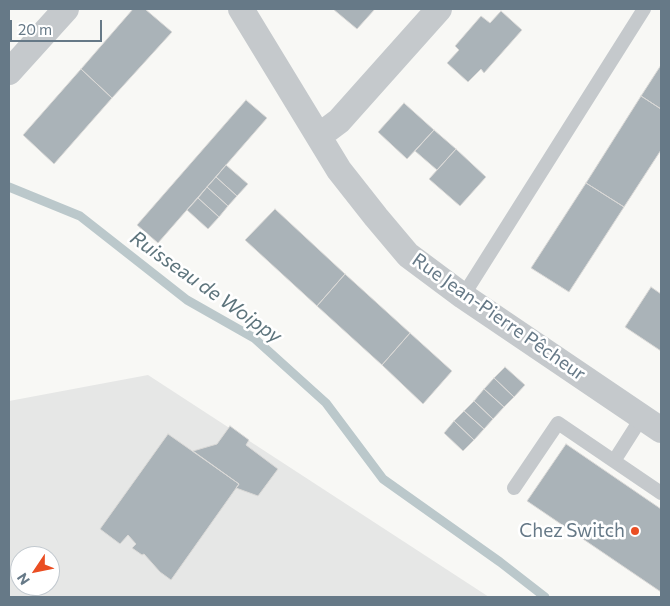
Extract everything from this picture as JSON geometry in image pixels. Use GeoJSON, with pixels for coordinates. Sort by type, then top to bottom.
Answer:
{"type":"FeatureCollection","features":[{"type":"Feature","properties":{"kind":"street"},"geometry":{"type":"LineString","coordinates":[[9,72],[66,9]]}},
{"type":"Feature","properties":{"kind":"street","name":"Rue Jean-Pierre Pêcheur"},"geometry":{"type":"LineString","coordinates":[[241,9],[339,170],[408,255],[463,296],[652,424]]}},
{"type":"Feature","properties":{"kind":"street"},"geometry":{"type":"LineString","coordinates":[[319,136],[339,121],[440,9]]}},
{"type":"Feature","properties":{"kind":"lane"},"geometry":{"type":"LineString","coordinates":[[463,296],[644,9]]}},
{"type":"Feature","properties":{"kind":"lane"},"geometry":{"type":"LineString","coordinates":[[514,488],[558,423],[661,493]]}},
{"type":"Feature","properties":{"kind":"lane"},"geometry":{"type":"LineString","coordinates":[[614,461],[652,424]]}},
{"type":"Feature","properties":{"kind":"shaded area"},"geometry":{"type":"Polygon","coordinates":[[[148,375],[489,597],[9,597],[9,401],[148,375]]]}},
{"type":"Feature","properties":{"kind":"building"},"geometry":{"type":"Polygon","coordinates":[[[133,9],[145,9],[172,32],[112,98],[81,69],[133,9]]]}},
{"type":"Feature","properties":{"kind":"building"},"geometry":{"type":"Polygon","coordinates":[[[333,9],[375,9],[357,29],[333,9]]]}},
{"type":"Feature","properties":{"kind":"building"},"geometry":{"type":"Polygon","coordinates":[[[501,11],[522,30],[484,73],[481,69],[468,82],[447,63],[459,50],[455,46],[481,16],[490,23],[501,11]]]}},
{"type":"Feature","properties":{"kind":"building"},"geometry":{"type":"Polygon","coordinates":[[[661,65],[661,109],[641,96],[661,65]]]}},
{"type":"Feature","properties":{"kind":"building"},"geometry":{"type":"Polygon","coordinates":[[[81,69],[112,98],[54,164],[23,135],[81,69]]]}},
{"type":"Feature","properties":{"kind":"building"},"geometry":{"type":"Polygon","coordinates":[[[641,96],[661,109],[661,150],[624,207],[586,183],[641,96]]]}},
{"type":"Feature","properties":{"kind":"building"},"geometry":{"type":"Polygon","coordinates":[[[246,100],[267,118],[158,243],[137,225],[246,100]]]}},
{"type":"Feature","properties":{"kind":"building"},"geometry":{"type":"Polygon","coordinates":[[[404,103],[434,130],[407,159],[378,132],[404,103]]]}},
{"type":"Feature","properties":{"kind":"building"},"geometry":{"type":"Polygon","coordinates":[[[434,130],[456,149],[437,170],[415,151],[434,130]]]}},
{"type":"Feature","properties":{"kind":"building"},"geometry":{"type":"Polygon","coordinates":[[[456,149],[486,177],[460,206],[429,179],[456,149]]]}},
{"type":"Feature","properties":{"kind":"building"},"geometry":{"type":"Polygon","coordinates":[[[226,165],[248,184],[237,196],[216,177],[226,165]]]}},
{"type":"Feature","properties":{"kind":"building"},"geometry":{"type":"Polygon","coordinates":[[[216,177],[237,196],[228,206],[207,187],[216,177]]]}},
{"type":"Feature","properties":{"kind":"building"},"geometry":{"type":"Polygon","coordinates":[[[586,183],[624,207],[569,292],[531,268],[586,183]]]}},
{"type":"Feature","properties":{"kind":"building"},"geometry":{"type":"Polygon","coordinates":[[[207,187],[228,206],[219,217],[198,198],[207,187]]]}},
{"type":"Feature","properties":{"kind":"building"},"geometry":{"type":"Polygon","coordinates":[[[198,198],[219,217],[208,229],[187,210],[198,198]]]}},
{"type":"Feature","properties":{"kind":"building"},"geometry":{"type":"Polygon","coordinates":[[[275,209],[345,274],[317,306],[245,240],[275,209]]]}},
{"type":"Feature","properties":{"kind":"building"},"geometry":{"type":"Polygon","coordinates":[[[345,274],[410,333],[382,365],[317,306],[345,274]]]}},
{"type":"Feature","properties":{"kind":"building"},"geometry":{"type":"Polygon","coordinates":[[[651,287],[661,294],[661,351],[625,327],[651,287]]]}},
{"type":"Feature","properties":{"kind":"building"},"geometry":{"type":"Polygon","coordinates":[[[410,333],[452,371],[423,404],[382,365],[410,333]]]}},
{"type":"Feature","properties":{"kind":"building"},"geometry":{"type":"Polygon","coordinates":[[[505,367],[525,385],[514,397],[494,378],[505,367]]]}},
{"type":"Feature","properties":{"kind":"building"},"geometry":{"type":"Polygon","coordinates":[[[494,378],[514,397],[504,407],[484,389],[494,378]]]}},
{"type":"Feature","properties":{"kind":"building"},"geometry":{"type":"Polygon","coordinates":[[[484,389],[504,407],[493,419],[474,401],[484,389]]]}},
{"type":"Feature","properties":{"kind":"building"},"geometry":{"type":"Polygon","coordinates":[[[474,401],[493,419],[484,429],[464,411],[474,401]]]}},
{"type":"Feature","properties":{"kind":"building"},"geometry":{"type":"Polygon","coordinates":[[[464,411],[484,429],[474,440],[454,421],[464,411]]]}},
{"type":"Feature","properties":{"kind":"building"},"geometry":{"type":"Polygon","coordinates":[[[454,421],[474,440],[463,451],[444,433],[454,421]]]}},
{"type":"Feature","properties":{"kind":"building"},"geometry":{"type":"Polygon","coordinates":[[[230,426],[249,440],[246,445],[278,469],[258,496],[236,488],[239,484],[193,451],[217,444],[230,426]]]}},
{"type":"Feature","properties":{"kind":"building"},"geometry":{"type":"Polygon","coordinates":[[[168,434],[239,484],[171,580],[160,572],[144,554],[142,555],[132,548],[136,544],[128,535],[120,544],[100,529],[168,434]]]}},
{"type":"Feature","properties":{"kind":"building"},"geometry":{"type":"Polygon","coordinates":[[[566,444],[661,509],[661,592],[527,501],[566,444]]]}},
{"type":"Feature","properties":{"kind":"waterway","name":"Ruisseau de Woippy"},"geometry":{"type":"LineString","coordinates":[[9,187],[80,216],[187,300],[254,338],[326,403],[383,479],[500,562],[545,597]]}},
{"type":"Feature","properties":{"kind":"place","name":"Chez Switch"},"geometry":{"type":"Point","coordinates":[635,531]}}]}
